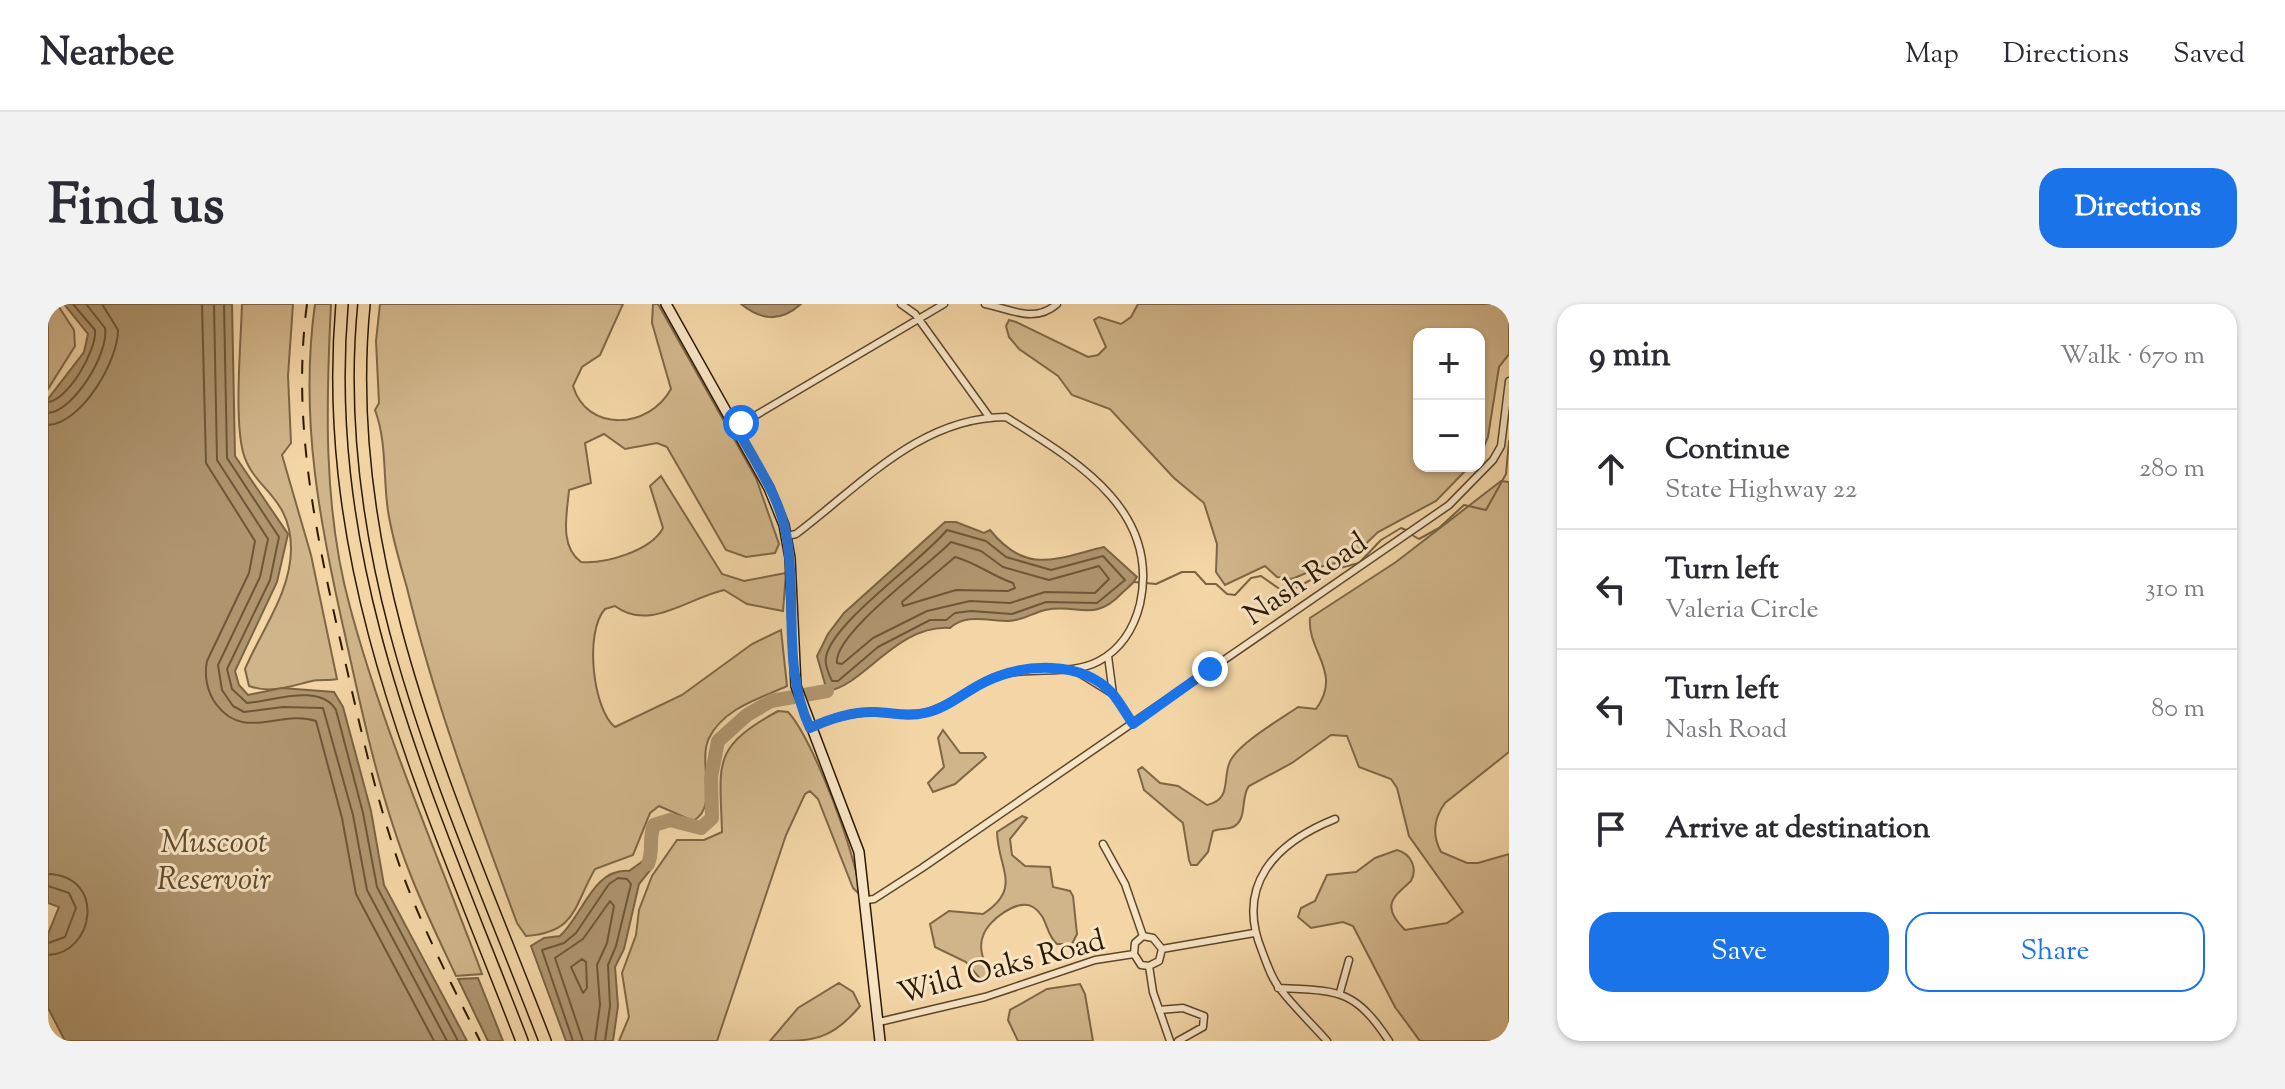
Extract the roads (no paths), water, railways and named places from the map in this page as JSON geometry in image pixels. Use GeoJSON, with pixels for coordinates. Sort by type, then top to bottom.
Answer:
{"type":"FeatureCollection","features":[{"type":"Feature","properties":{"kind":"highway"},"geometry":{"type":"LineString","coordinates":[[342,304],[342,456],[349,525],[365,607],[397,715],[522,1041]]}},
{"type":"Feature","properties":{"kind":"highway"},"geometry":{"type":"LineString","coordinates":[[364,304],[362,441],[370,522],[386,603],[413,696],[545,1041]]}},
{"type":"Feature","properties":{"kind":"main road"},"geometry":{"type":"LineString","coordinates":[[666,304],[776,501],[787,536],[796,686],[801,707],[856,836],[867,900],[880,1041]]}},
{"type":"Feature","properties":{"kind":"street"},"geometry":{"type":"LineString","coordinates":[[901,304],[918,319],[990,418]]}},
{"type":"Feature","properties":{"kind":"street"},"geometry":{"type":"LineString","coordinates":[[736,427],[944,304]]}},
{"type":"Feature","properties":{"kind":"street"},"geometry":{"type":"LineString","coordinates":[[985,304],[1027,315],[1045,313],[1057,304]]}},
{"type":"Feature","properties":{"kind":"street","name":"Nash Road"},"geometry":{"type":"LineString","coordinates":[[867,900],[874,899],[922,868],[1449,505],[1493,460],[1501,446],[1509,381]]}},
{"type":"Feature","properties":{"kind":"street"},"geometry":{"type":"LineString","coordinates":[[787,536],[796,534],[905,447],[929,434],[990,418],[1006,417],[1104,486],[1129,521],[1144,572],[1142,596],[1134,625],[1108,656],[1074,670],[1018,671],[982,683],[929,712],[913,715],[855,713],[833,717],[810,728]]}},
{"type":"Feature","properties":{"kind":"street"},"geometry":{"type":"LineString","coordinates":[[1108,656],[1113,694]]}},
{"type":"Feature","properties":{"kind":"street"},"geometry":{"type":"LineString","coordinates":[[1074,670],[1113,694],[1133,724]]}},
{"type":"Feature","properties":{"kind":"street"},"geometry":{"type":"LineString","coordinates":[[1327,1041],[1278,988],[1254,933],[1254,892],[1262,873],[1275,855],[1312,828],[1335,819]]}},
{"type":"Feature","properties":{"kind":"street"},"geometry":{"type":"LineString","coordinates":[[1103,844],[1131,897],[1143,936],[1135,943],[1134,954],[1141,965],[1149,966],[1170,1041]]}},
{"type":"Feature","properties":{"kind":"street"},"geometry":{"type":"LineString","coordinates":[[1162,949],[1254,933]]}},
{"type":"Feature","properties":{"kind":"street","name":"Wild Oaks Road"},"geometry":{"type":"LineString","coordinates":[[1143,936],[1153,938],[1162,949],[1159,961],[1149,966]]}},
{"type":"Feature","properties":{"kind":"street","name":"Wild Oaks Road"},"geometry":{"type":"LineString","coordinates":[[879,1022],[975,1000],[1095,960],[1134,954]]}},
{"type":"Feature","properties":{"kind":"street"},"geometry":{"type":"LineString","coordinates":[[1340,992],[1349,960]]}},
{"type":"Feature","properties":{"kind":"street"},"geometry":{"type":"LineString","coordinates":[[1278,988],[1340,992],[1363,1006],[1389,1041]]}},
{"type":"Feature","properties":{"kind":"street"},"geometry":{"type":"LineString","coordinates":[[1159,1010],[1183,1008],[1204,1016],[1203,1027],[1178,1041]]}},
{"type":"Feature","properties":{"kind":"water","name":"Muscoot Reservoir"},"geometry":{"type":"Polygon","coordinates":[[[64,304],[232,304],[235,456],[288,534],[277,582],[235,671],[239,685],[248,695],[282,688],[334,692],[343,707],[371,811],[384,885],[467,1041],[65,1041],[48,1008],[48,934],[59,907],[48,903],[48,399],[84,352],[88,334],[64,304]]]}},
{"type":"Feature","properties":{"kind":"water"},"geometry":{"type":"Polygon","coordinates":[[[741,304],[801,304],[786,314],[771,317],[756,314],[741,304]]]}},
{"type":"Feature","properties":{"kind":"water"},"geometry":{"type":"Polygon","coordinates":[[[945,522],[956,522],[984,533],[990,530],[1017,554],[1030,558],[1057,559],[1104,547],[1137,577],[1102,608],[1057,608],[1014,621],[970,619],[950,628],[931,629],[897,645],[854,679],[827,691],[817,656],[828,634],[844,613],[945,522]]]}},
{"type":"Feature","properties":{"kind":"water"},"geometry":{"type":"Polygon","coordinates":[[[643,861],[652,868],[639,884],[624,949],[615,967],[618,1006],[613,1041],[566,1041],[531,946],[544,938],[560,936],[606,877],[629,871],[643,861]]]}},
{"type":"Feature","properties":{"kind":"water"},"geometry":{"type":"Polygon","coordinates":[[[478,978],[503,1041],[488,1041],[458,979],[478,978]]]}},
{"type":"Feature","properties":{"kind":"waterway"},"geometry":{"type":"LineString","coordinates":[[1412,535],[1419,539],[1439,528],[1464,505],[1486,510],[1506,474],[1509,441]]}},
{"type":"Feature","properties":{"kind":"waterway"},"geometry":{"type":"LineString","coordinates":[[1134,582],[1156,584],[1182,572],[1195,572],[1206,584],[1216,584],[1227,594],[1235,595],[1251,578],[1261,576],[1281,590],[1296,588],[1325,572],[1359,563],[1381,540],[1401,528],[1406,530]]}},
{"type":"Feature","properties":{"kind":"waterway"},"geometry":{"type":"LineString","coordinates":[[648,864],[654,825],[670,820],[701,828],[712,818],[711,777],[718,741],[747,715],[771,701],[827,691]]}},
{"type":"Feature","properties":{"kind":"railway"},"geometry":{"type":"LineString","coordinates":[[307,304],[302,388],[308,471],[321,553],[359,722],[399,864],[437,954],[480,1041]]}}]}
